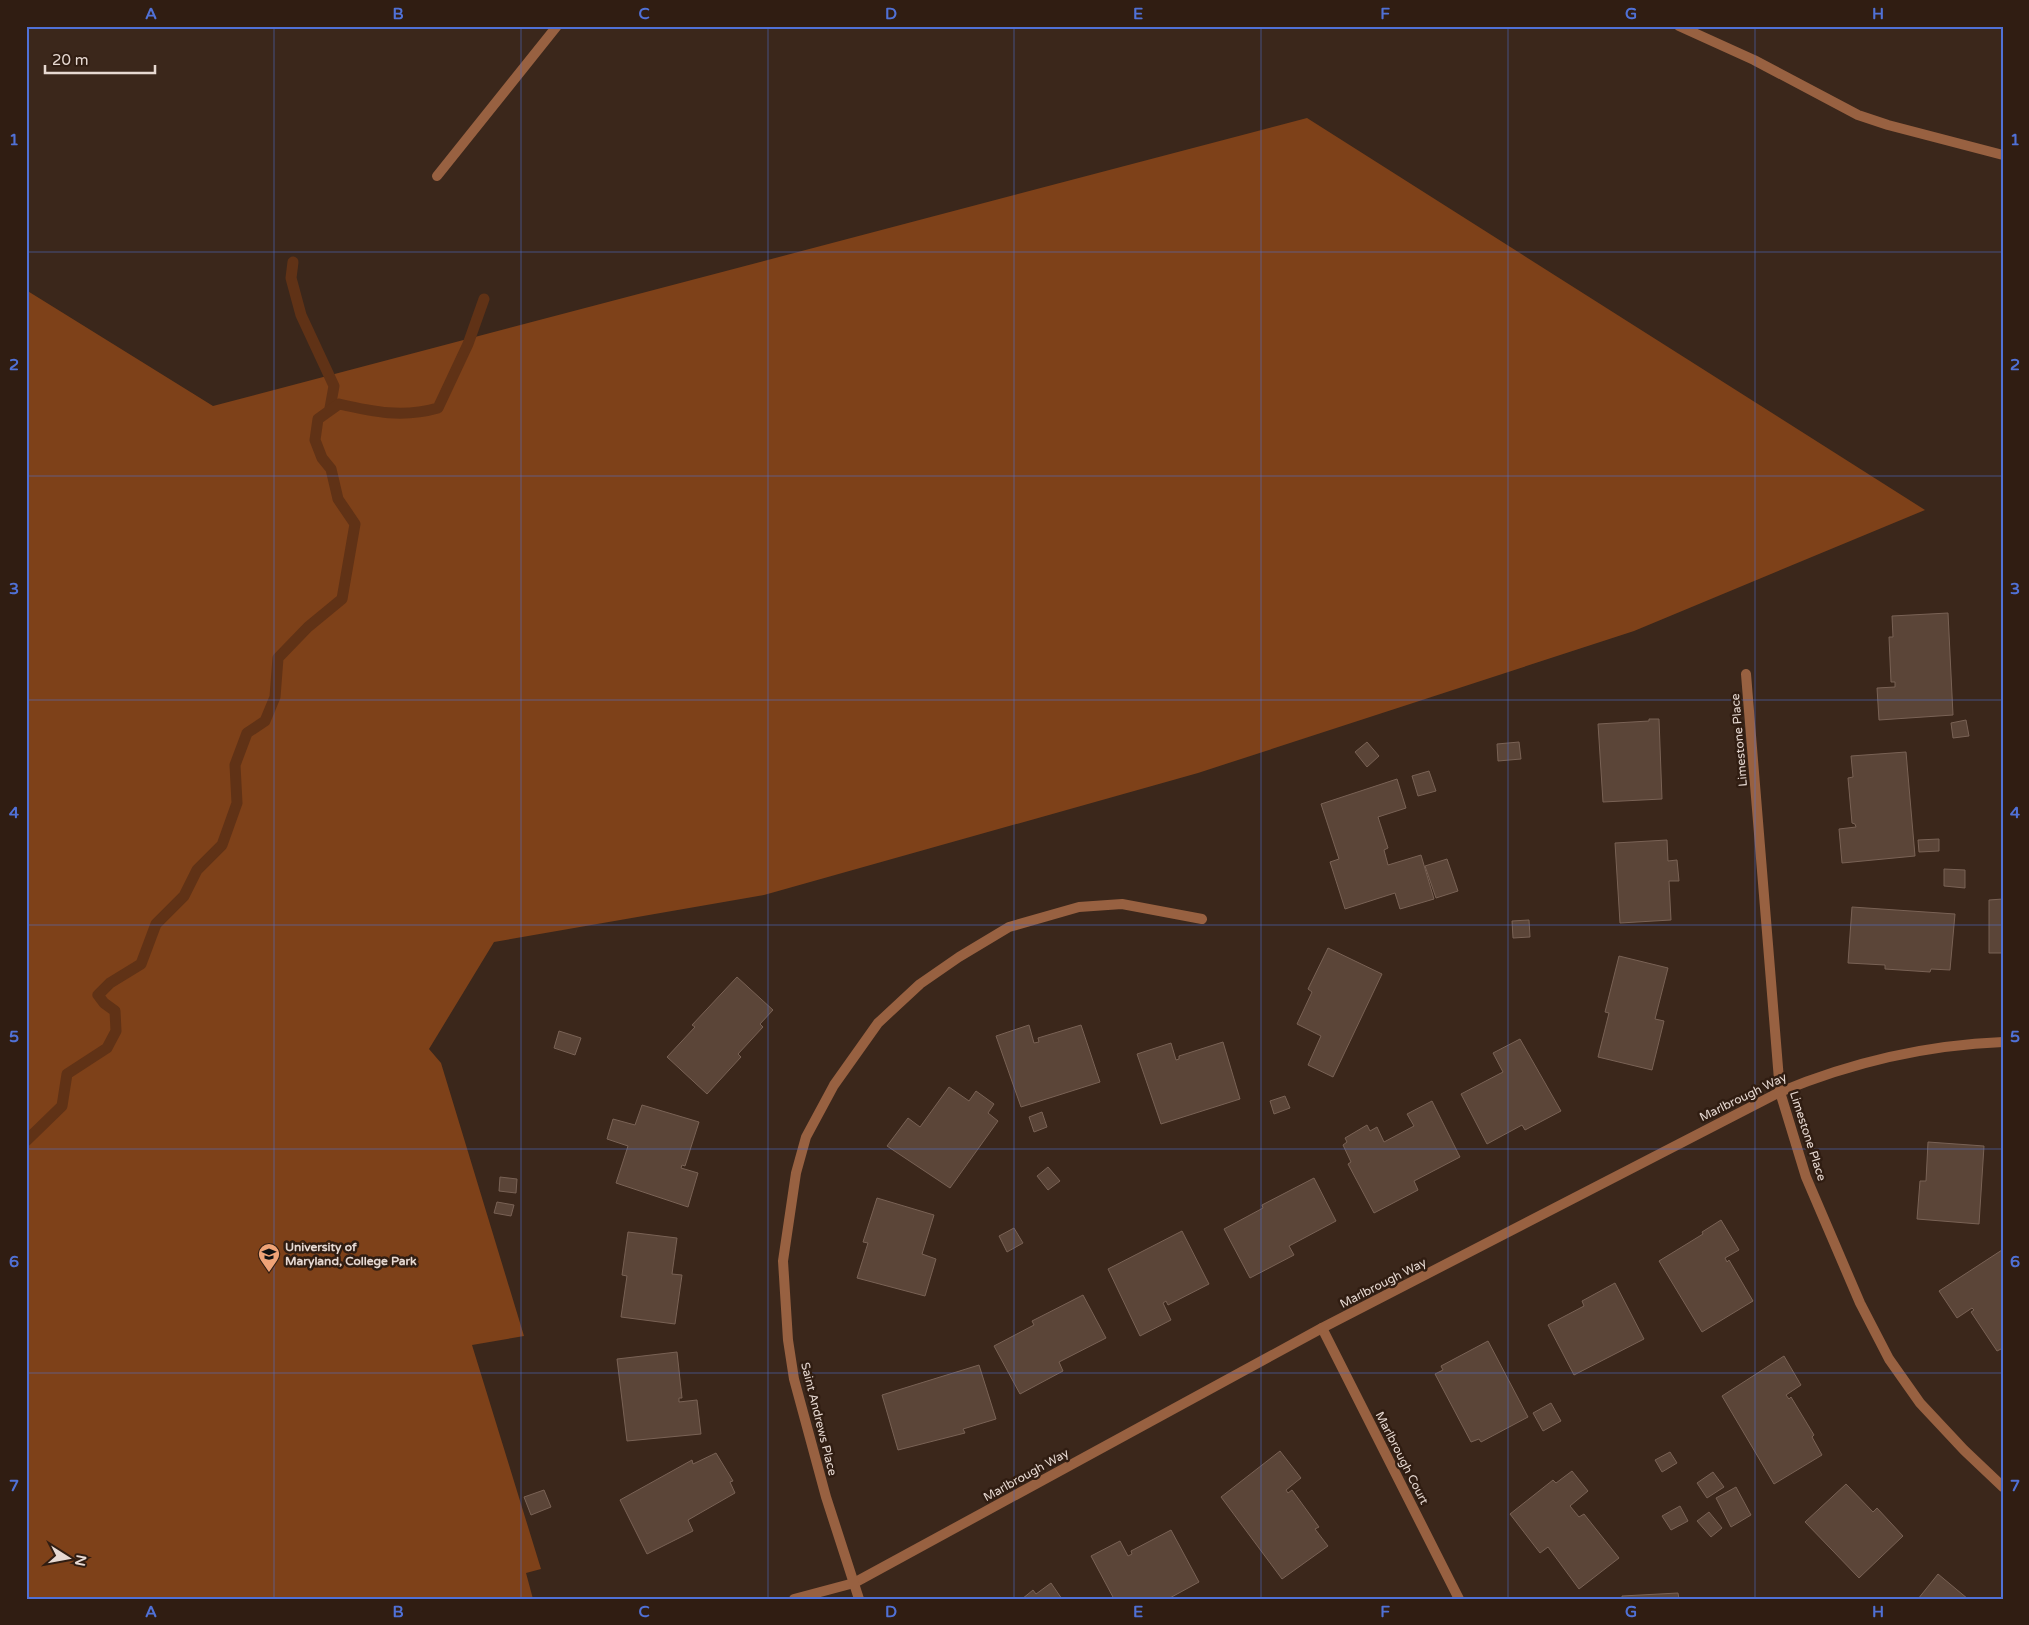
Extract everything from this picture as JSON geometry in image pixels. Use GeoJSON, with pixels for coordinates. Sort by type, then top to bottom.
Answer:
{"type":"FeatureCollection","features":[{"type":"Feature","properties":{"kind":"street"},"geometry":{"type":"LineString","coordinates":[[437,176],[557,26]]}},
{"type":"Feature","properties":{"kind":"street"},"geometry":{"type":"LineString","coordinates":[[1679,26],[1754,60],[1858,115],[1888,125],[2003,155]]}},
{"type":"Feature","properties":{"kind":"street","name":"Limestone Place"},"geometry":{"type":"LineString","coordinates":[[1746,674],[1780,1092],[1806,1177],[1860,1303],[1889,1359],[1920,1403],[1964,1450],[2003,1487]]}},
{"type":"Feature","properties":{"kind":"street","name":"Saint Andrews Place"},"geometry":{"type":"LineString","coordinates":[[859,1599],[826,1497],[794,1379],[788,1340],[784,1261],[796,1174],[806,1137],[834,1085],[878,1023],[920,984],[959,957],[1009,927],[1079,907],[1122,904],[1202,919]]}},
{"type":"Feature","properties":{"kind":"street","name":"Marlbrough Way"},"geometry":{"type":"LineString","coordinates":[[794,1599],[854,1583],[1322,1328],[1780,1092],[1812,1078],[1876,1060],[1961,1044],[2003,1042]]}},
{"type":"Feature","properties":{"kind":"street","name":"Marlbrough Court"},"geometry":{"type":"LineString","coordinates":[[1322,1328],[1459,1599]]}},
{"type":"Feature","properties":{"kind":"shaded area"},"geometry":{"type":"Polygon","coordinates":[[[1307,118],[1925,510],[1634,631],[1198,773],[764,895],[494,942],[429,1049],[441,1063],[524,1336],[472,1345],[541,1569],[526,1573],[533,1599],[26,1599],[26,290],[213,406],[1307,118]]]}},
{"type":"Feature","properties":{"kind":"building"},"geometry":{"type":"Polygon","coordinates":[[[1948,613],[1953,715],[1879,720],[1877,688],[1895,687],[1895,682],[1891,682],[1889,637],[1893,637],[1892,616],[1948,613]]]}},
{"type":"Feature","properties":{"kind":"building"},"geometry":{"type":"Polygon","coordinates":[[[1649,719],[1659,719],[1662,799],[1603,802],[1598,724],[1649,721],[1649,719]]]}},
{"type":"Feature","properties":{"kind":"building"},"geometry":{"type":"Polygon","coordinates":[[[1966,720],[1969,736],[1953,738],[1951,723],[1966,720]]]}},
{"type":"Feature","properties":{"kind":"building"},"geometry":{"type":"Polygon","coordinates":[[[1367,742],[1379,756],[1367,767],[1355,752],[1367,742]]]}},
{"type":"Feature","properties":{"kind":"building"},"geometry":{"type":"Polygon","coordinates":[[[1519,742],[1521,759],[1498,761],[1497,744],[1519,742]]]}},
{"type":"Feature","properties":{"kind":"building"},"geometry":{"type":"Polygon","coordinates":[[[1906,752],[1915,856],[1842,863],[1839,829],[1856,827],[1852,823],[1848,778],[1853,777],[1851,756],[1906,752]]]}},
{"type":"Feature","properties":{"kind":"building"},"geometry":{"type":"Polygon","coordinates":[[[1429,771],[1436,791],[1418,796],[1412,776],[1429,771]]]}},
{"type":"Feature","properties":{"kind":"building"},"geometry":{"type":"Polygon","coordinates":[[[1397,779],[1406,808],[1378,817],[1388,848],[1384,850],[1388,865],[1421,855],[1434,899],[1400,909],[1395,893],[1345,909],[1330,862],[1339,859],[1321,804],[1397,779]]]}},
{"type":"Feature","properties":{"kind":"building"},"geometry":{"type":"Polygon","coordinates":[[[1939,839],[1939,851],[1919,852],[1918,840],[1939,839]]]}},
{"type":"Feature","properties":{"kind":"building"},"geometry":{"type":"Polygon","coordinates":[[[1667,840],[1668,861],[1677,860],[1679,881],[1669,881],[1671,920],[1620,923],[1615,843],[1667,840]]]}},
{"type":"Feature","properties":{"kind":"building"},"geometry":{"type":"Polygon","coordinates":[[[1447,859],[1458,891],[1436,898],[1425,866],[1447,859]]]}},
{"type":"Feature","properties":{"kind":"building"},"geometry":{"type":"Polygon","coordinates":[[[1944,869],[1965,870],[1965,888],[1944,886],[1944,869]]]}},
{"type":"Feature","properties":{"kind":"building"},"geometry":{"type":"Polygon","coordinates":[[[2003,899],[2003,953],[1989,953],[1989,900],[2003,899]]]}},
{"type":"Feature","properties":{"kind":"building"},"geometry":{"type":"Polygon","coordinates":[[[1852,907],[1955,914],[1950,970],[1931,969],[1930,972],[1885,969],[1885,965],[1848,963],[1852,907]]]}},
{"type":"Feature","properties":{"kind":"building"},"geometry":{"type":"Polygon","coordinates":[[[1529,920],[1530,937],[1513,938],[1512,921],[1529,920]]]}},
{"type":"Feature","properties":{"kind":"building"},"geometry":{"type":"Polygon","coordinates":[[[1328,948],[1382,974],[1333,1077],[1308,1065],[1321,1036],[1297,1024],[1312,992],[1308,989],[1328,948]]]}},
{"type":"Feature","properties":{"kind":"building"},"geometry":{"type":"Polygon","coordinates":[[[1619,956],[1668,968],[1655,1019],[1664,1021],[1652,1070],[1598,1057],[1609,1013],[1605,1012],[1619,956]]]}},
{"type":"Feature","properties":{"kind":"building"},"geometry":{"type":"Polygon","coordinates":[[[737,977],[773,1010],[760,1024],[763,1027],[738,1054],[741,1057],[707,1094],[667,1057],[695,1027],[692,1025],[737,977]]]}},
{"type":"Feature","properties":{"kind":"building"},"geometry":{"type":"Polygon","coordinates":[[[1029,1025],[1034,1043],[1039,1042],[1038,1038],[1081,1025],[1100,1082],[1021,1107],[996,1036],[1029,1025]]]}},
{"type":"Feature","properties":{"kind":"building"},"geometry":{"type":"Polygon","coordinates":[[[559,1031],[581,1038],[575,1055],[554,1048],[559,1031]]]}},
{"type":"Feature","properties":{"kind":"building"},"geometry":{"type":"Polygon","coordinates":[[[1520,1039],[1561,1111],[1525,1130],[1522,1125],[1487,1144],[1461,1094],[1503,1072],[1493,1053],[1520,1039]]]}},
{"type":"Feature","properties":{"kind":"building"},"geometry":{"type":"Polygon","coordinates":[[[1223,1042],[1240,1099],[1161,1124],[1137,1054],[1171,1043],[1176,1060],[1179,1059],[1179,1056],[1223,1042]]]}},
{"type":"Feature","properties":{"kind":"building"},"geometry":{"type":"Polygon","coordinates":[[[949,1087],[969,1101],[976,1091],[994,1104],[988,1113],[998,1121],[950,1188],[887,1146],[908,1118],[920,1127],[949,1087]]]}},
{"type":"Feature","properties":{"kind":"building"},"geometry":{"type":"Polygon","coordinates":[[[1285,1096],[1290,1108],[1274,1114],[1270,1101],[1285,1096]]]}},
{"type":"Feature","properties":{"kind":"building"},"geometry":{"type":"Polygon","coordinates":[[[1432,1101],[1460,1157],[1414,1181],[1418,1190],[1374,1213],[1348,1164],[1351,1162],[1343,1145],[1347,1142],[1345,1138],[1367,1125],[1370,1131],[1377,1127],[1384,1142],[1414,1126],[1407,1114],[1432,1101]]]}},
{"type":"Feature","properties":{"kind":"building"},"geometry":{"type":"Polygon","coordinates":[[[642,1105],[699,1122],[685,1166],[682,1165],[681,1168],[698,1173],[688,1207],[616,1183],[628,1146],[607,1139],[613,1119],[635,1125],[642,1105]]]}},
{"type":"Feature","properties":{"kind":"building"},"geometry":{"type":"Polygon","coordinates":[[[1042,1112],[1047,1127],[1034,1132],[1029,1117],[1042,1112]]]}},
{"type":"Feature","properties":{"kind":"building"},"geometry":{"type":"Polygon","coordinates":[[[1928,1142],[1984,1146],[1979,1224],[1917,1219],[1920,1181],[1926,1181],[1928,1142]]]}},
{"type":"Feature","properties":{"kind":"building"},"geometry":{"type":"Polygon","coordinates":[[[1048,1167],[1060,1181],[1048,1190],[1037,1176],[1048,1167]]]}},
{"type":"Feature","properties":{"kind":"building"},"geometry":{"type":"Polygon","coordinates":[[[500,1177],[517,1179],[516,1193],[499,1191],[500,1177]]]}},
{"type":"Feature","properties":{"kind":"building"},"geometry":{"type":"Polygon","coordinates":[[[1314,1178],[1336,1221],[1289,1246],[1294,1255],[1250,1278],[1224,1229],[1263,1208],[1262,1205],[1314,1178]]]}},
{"type":"Feature","properties":{"kind":"building"},"geometry":{"type":"Polygon","coordinates":[[[877,1198],[934,1215],[922,1254],[936,1259],[925,1296],[857,1278],[868,1243],[863,1242],[877,1198]]]}},
{"type":"Feature","properties":{"kind":"building"},"geometry":{"type":"Polygon","coordinates":[[[497,1202],[514,1205],[511,1216],[494,1213],[497,1202]]]}},
{"type":"Feature","properties":{"kind":"building"},"geometry":{"type":"Polygon","coordinates":[[[1721,1220],[1739,1250],[1725,1258],[1727,1262],[1729,1260],[1753,1301],[1702,1332],[1659,1261],[1703,1234],[1702,1232],[1721,1220]]]}},
{"type":"Feature","properties":{"kind":"building"},"geometry":{"type":"Polygon","coordinates":[[[1014,1228],[1023,1243],[1007,1252],[999,1236],[1014,1228]]]}},
{"type":"Feature","properties":{"kind":"building"},"geometry":{"type":"Polygon","coordinates":[[[1182,1231],[1209,1284],[1168,1305],[1166,1301],[1163,1303],[1171,1320],[1140,1336],[1108,1269],[1182,1231]]]}},
{"type":"Feature","properties":{"kind":"building"},"geometry":{"type":"Polygon","coordinates":[[[628,1232],[677,1238],[672,1274],[682,1275],[675,1324],[621,1317],[627,1276],[622,1275],[628,1232]]]}},
{"type":"Feature","properties":{"kind":"building"},"geometry":{"type":"Polygon","coordinates":[[[2002,1250],[2003,1348],[1997,1351],[1971,1312],[1974,1310],[1972,1308],[1957,1318],[1939,1291],[2002,1250]]]}},
{"type":"Feature","properties":{"kind":"building"},"geometry":{"type":"Polygon","coordinates":[[[1615,1283],[1644,1339],[1574,1375],[1548,1325],[1584,1306],[1582,1301],[1615,1283]]]}},
{"type":"Feature","properties":{"kind":"building"},"geometry":{"type":"Polygon","coordinates":[[[1083,1295],[1106,1338],[1059,1362],[1063,1371],[1020,1394],[994,1346],[1034,1325],[1032,1321],[1083,1295]]]}},
{"type":"Feature","properties":{"kind":"building"},"geometry":{"type":"Polygon","coordinates":[[[1488,1341],[1528,1417],[1481,1442],[1479,1439],[1471,1442],[1435,1374],[1443,1370],[1441,1366],[1488,1341]]]}},
{"type":"Feature","properties":{"kind":"building"},"geometry":{"type":"Polygon","coordinates":[[[677,1352],[682,1398],[679,1398],[679,1402],[697,1400],[701,1434],[627,1441],[617,1359],[677,1352]]]}},
{"type":"Feature","properties":{"kind":"building"},"geometry":{"type":"Polygon","coordinates":[[[1784,1356],[1801,1385],[1786,1395],[1789,1399],[1791,1397],[1814,1435],[1812,1437],[1822,1455],[1774,1484],[1722,1396],[1784,1356]]]}},
{"type":"Feature","properties":{"kind":"building"},"geometry":{"type":"Polygon","coordinates":[[[979,1365],[996,1419],[963,1429],[965,1433],[898,1450],[882,1395],[979,1365]]]}},
{"type":"Feature","properties":{"kind":"building"},"geometry":{"type":"Polygon","coordinates":[[[1551,1403],[1561,1421],[1543,1431],[1533,1413],[1551,1403]]]}},
{"type":"Feature","properties":{"kind":"building"},"geometry":{"type":"Polygon","coordinates":[[[1280,1451],[1301,1478],[1286,1490],[1288,1493],[1292,1490],[1319,1527],[1315,1529],[1328,1546],[1282,1579],[1221,1497],[1280,1451]]]}},
{"type":"Feature","properties":{"kind":"building"},"geometry":{"type":"Polygon","coordinates":[[[1670,1452],[1677,1463],[1662,1472],[1655,1460],[1670,1452]]]}},
{"type":"Feature","properties":{"kind":"building"},"geometry":{"type":"Polygon","coordinates":[[[716,1453],[733,1481],[730,1482],[735,1493],[688,1520],[693,1531],[647,1554],[620,1500],[692,1460],[693,1464],[716,1453]]]}},
{"type":"Feature","properties":{"kind":"building"},"geometry":{"type":"Polygon","coordinates":[[[1572,1471],[1588,1491],[1570,1506],[1579,1517],[1584,1514],[1619,1558],[1579,1589],[1548,1547],[1540,1553],[1510,1514],[1553,1480],[1556,1483],[1572,1471]]]}},
{"type":"Feature","properties":{"kind":"building"},"geometry":{"type":"Polygon","coordinates":[[[1713,1472],[1724,1487],[1707,1498],[1697,1483],[1713,1472]]]}},
{"type":"Feature","properties":{"kind":"building"},"geometry":{"type":"Polygon","coordinates":[[[1846,1484],[1873,1512],[1877,1508],[1903,1536],[1859,1578],[1805,1522],[1846,1484]]]}},
{"type":"Feature","properties":{"kind":"building"},"geometry":{"type":"Polygon","coordinates":[[[1736,1487],[1751,1515],[1731,1527],[1716,1498],[1736,1487]]]}},
{"type":"Feature","properties":{"kind":"building"},"geometry":{"type":"Polygon","coordinates":[[[544,1490],[551,1507],[531,1515],[524,1497],[544,1490]]]}},
{"type":"Feature","properties":{"kind":"building"},"geometry":{"type":"Polygon","coordinates":[[[1680,1506],[1688,1521],[1671,1530],[1662,1516],[1680,1506]]]}},
{"type":"Feature","properties":{"kind":"building"},"geometry":{"type":"Polygon","coordinates":[[[1709,1512],[1722,1528],[1711,1537],[1697,1521],[1709,1512]]]}},
{"type":"Feature","properties":{"kind":"building"},"geometry":{"type":"Polygon","coordinates":[[[1171,1530],[1199,1582],[1168,1599],[1114,1599],[1091,1556],[1120,1541],[1128,1556],[1132,1554],[1131,1551],[1171,1530]]]}},
{"type":"Feature","properties":{"kind":"building"},"geometry":{"type":"Polygon","coordinates":[[[1938,1574],[1968,1599],[1918,1599],[1938,1574]]]}},
{"type":"Feature","properties":{"kind":"building"},"geometry":{"type":"Polygon","coordinates":[[[1051,1583],[1062,1599],[1022,1599],[1033,1590],[1036,1594],[1051,1583]]]}},
{"type":"Feature","properties":{"kind":"building"},"geometry":{"type":"Polygon","coordinates":[[[1678,1593],[1679,1599],[1622,1599],[1622,1596],[1678,1593]]]}},
{"type":"Feature","properties":{"kind":"waterway"},"geometry":{"type":"LineString","coordinates":[[293,262],[291,278],[301,315],[334,386],[330,408]]}},
{"type":"Feature","properties":{"kind":"waterway"},"geometry":{"type":"LineString","coordinates":[[26,1141],[62,1106],[67,1074],[107,1048],[116,1031],[115,1011],[104,1003],[98,995],[110,983],[141,964],[156,924],[184,896],[197,870],[222,845],[237,803],[235,765],[247,733],[265,721],[275,697],[278,658],[308,627],[342,599],[355,524],[338,499],[331,469],[322,458],[315,440],[318,419],[339,404],[388,413],[413,413],[438,408],[468,344],[484,299]]}},
{"type":"Feature","properties":{"kind":"place","name":"University of Maryland, College Park"},"geometry":{"type":"Point","coordinates":[269,1273]}}]}
